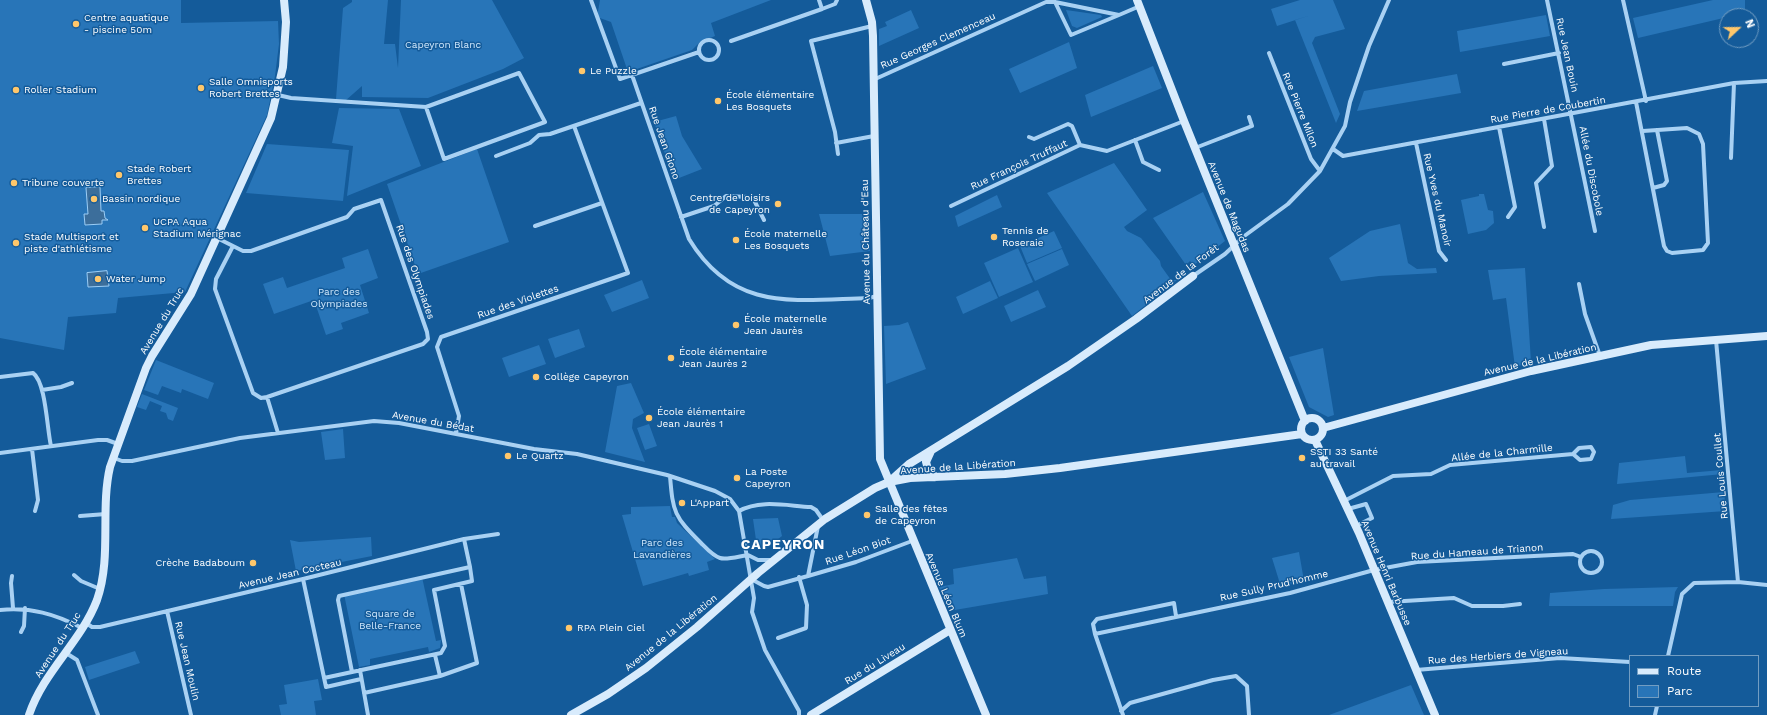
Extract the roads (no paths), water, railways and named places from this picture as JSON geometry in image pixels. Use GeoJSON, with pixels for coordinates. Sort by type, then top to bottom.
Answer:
{"type":"FeatureCollection","features":[{"type":"Feature","properties":{"kind":"street","name":"Avenue du Truc"},"geometry":{"type":"LineString","coordinates":[[29,715],[43,686],[84,626],[100,589],[104,572],[107,479],[152,356],[191,294],[271,118],[278,95],[285,52],[284,0]]}},
{"type":"Feature","properties":{"kind":"street"},"geometry":{"type":"LineString","coordinates":[[591,0],[620,79],[699,52]]}},
{"type":"Feature","properties":{"kind":"street"},"geometry":{"type":"LineString","coordinates":[[819,0],[822,9]]}},
{"type":"Feature","properties":{"kind":"street"},"geometry":{"type":"LineString","coordinates":[[731,41],[835,4],[837,0]]}},
{"type":"Feature","properties":{"kind":"street","name":"Avenue du Château d'Eau"},"geometry":{"type":"LineString","coordinates":[[866,0],[872,26],[880,459],[889,482]]}},
{"type":"Feature","properties":{"kind":"street","name":"Avenue de la Forêt"},"geometry":{"type":"LineString","coordinates":[[889,482],[909,464],[1068,366],[1136,320],[1288,204],[1320,172],[1345,126],[1350,102],[1369,46],[1389,0]]}},
{"type":"Feature","properties":{"kind":"street","name":"Rue Jean Bouin"},"geometry":{"type":"LineString","coordinates":[[1547,0],[1571,114]]}},
{"type":"Feature","properties":{"kind":"street"},"geometry":{"type":"LineString","coordinates":[[1623,0],[1646,101]]}},
{"type":"Feature","properties":{"kind":"street"},"geometry":{"type":"LineString","coordinates":[[1055,2],[1071,35],[1139,3]]}},
{"type":"Feature","properties":{"kind":"street","name":"Rue Georges Clemenceau"},"geometry":{"type":"LineString","coordinates":[[873,80],[1037,6],[1055,2],[1118,14]]}},
{"type":"Feature","properties":{"kind":"street","name":"Avenue de Magudas"},"geometry":{"type":"LineString","coordinates":[[1139,3],[1184,121],[1305,421]]}},
{"type":"Feature","properties":{"kind":"street"},"geometry":{"type":"LineString","coordinates":[[838,154],[811,41],[872,26]]}},
{"type":"Feature","properties":{"kind":"street"},"geometry":{"type":"LineString","coordinates":[[708,40],[714,42],[718,46],[716,55],[711,59],[705,59],[699,52],[702,43],[708,40]]}},
{"type":"Feature","properties":{"kind":"street","name":"Rue Pierre Milon"},"geometry":{"type":"LineString","coordinates":[[1269,53],[1311,159],[1320,172]]}},
{"type":"Feature","properties":{"kind":"street"},"geometry":{"type":"LineString","coordinates":[[1504,64],[1558,53]]}},
{"type":"Feature","properties":{"kind":"street"},"geometry":{"type":"LineString","coordinates":[[278,95],[291,98],[426,107],[519,73],[545,122],[444,159],[426,107]]}},
{"type":"Feature","properties":{"kind":"street","name":"Rue Jean Giono"},"geometry":{"type":"LineString","coordinates":[[632,75],[689,239],[708,265],[730,284],[750,293],[770,299],[795,300],[870,298],[877,296]]}},
{"type":"Feature","properties":{"kind":"street","name":"Rue Pierre de Coubertin"},"geometry":{"type":"LineString","coordinates":[[1333,149],[1343,156],[1646,101],[1734,83],[1767,81]]}},
{"type":"Feature","properties":{"kind":"street"},"geometry":{"type":"LineString","coordinates":[[1731,158],[1734,83]]}},
{"type":"Feature","properties":{"kind":"street"},"geometry":{"type":"LineString","coordinates":[[1636,102],[1643,132],[1642,138],[1652,188],[1666,251],[1672,253],[1703,250],[1706,248],[1708,243],[1703,144],[1699,134],[1687,128],[1643,132]]}},
{"type":"Feature","properties":{"kind":"street"},"geometry":{"type":"LineString","coordinates":[[496,156],[530,143],[539,135],[550,134],[641,103]]}},
{"type":"Feature","properties":{"kind":"street","name":"Allée du Discobole"},"geometry":{"type":"LineString","coordinates":[[1571,114],[1595,231]]}},
{"type":"Feature","properties":{"kind":"street"},"geometry":{"type":"LineString","coordinates":[[1195,148],[1252,126],[1249,117]]}},
{"type":"Feature","properties":{"kind":"street"},"geometry":{"type":"LineString","coordinates":[[1544,119],[1552,166],[1536,183],[1544,227]]}},
{"type":"Feature","properties":{"kind":"street","name":"Rue François Truffaut"},"geometry":{"type":"LineString","coordinates":[[951,206],[1080,145],[1107,151],[1184,121]]}},
{"type":"Feature","properties":{"kind":"street"},"geometry":{"type":"LineString","coordinates":[[1029,137],[1034,139],[1068,124],[1072,126],[1080,145]]}},
{"type":"Feature","properties":{"kind":"street"},"geometry":{"type":"LineString","coordinates":[[535,226],[602,203],[574,126]]}},
{"type":"Feature","properties":{"kind":"street"},"geometry":{"type":"LineString","coordinates":[[1499,127],[1514,208],[1508,217]]}},
{"type":"Feature","properties":{"kind":"street"},"geometry":{"type":"LineString","coordinates":[[1652,188],[1664,186],[1667,181],[1657,130]]}},
{"type":"Feature","properties":{"kind":"street"},"geometry":{"type":"LineString","coordinates":[[836,143],[874,136]]}},
{"type":"Feature","properties":{"kind":"street"},"geometry":{"type":"LineString","coordinates":[[1135,140],[1143,162],[1159,170]]}},
{"type":"Feature","properties":{"kind":"street","name":"Rue Yves du Manoir"},"geometry":{"type":"LineString","coordinates":[[1416,143],[1439,251],[1446,260]]}},
{"type":"Feature","properties":{"kind":"street"},"geometry":{"type":"LineString","coordinates":[[681,217],[714,206],[726,196],[748,197],[754,200],[764,220]]}},
{"type":"Feature","properties":{"kind":"street","name":"Rue des Olympiades"},"geometry":{"type":"LineString","coordinates":[[217,238],[243,251],[251,250],[346,217],[354,209],[381,200],[428,332],[428,339],[424,344],[268,397]]}},
{"type":"Feature","properties":{"kind":"street","name":"Rue des Violettes"},"geometry":{"type":"LineString","coordinates":[[456,434],[459,416],[436,347],[440,337],[628,273],[602,203]]}},
{"type":"Feature","properties":{"kind":"street"},"geometry":{"type":"LineString","coordinates":[[233,246],[216,279],[215,288],[253,393],[260,398],[268,397],[278,433]]}},
{"type":"Feature","properties":{"kind":"street"},"geometry":{"type":"LineString","coordinates":[[1579,284],[1585,314],[1600,356]]}},
{"type":"Feature","properties":{"kind":"street","name":"Avenue de la Libération"},"geometry":{"type":"LineString","coordinates":[[1323,428],[1464,389],[1651,345],[1767,336]]}},
{"type":"Feature","properties":{"kind":"street","name":"Rue Louis Coullet"},"geometry":{"type":"LineString","coordinates":[[1716,340],[1738,582]]}},
{"type":"Feature","properties":{"kind":"street"},"geometry":{"type":"LineString","coordinates":[[0,377],[33,373],[37,376],[42,390],[51,446]]}},
{"type":"Feature","properties":{"kind":"street"},"geometry":{"type":"LineString","coordinates":[[42,390],[72,383]]}},
{"type":"Feature","properties":{"kind":"street"},"geometry":{"type":"LineString","coordinates":[[1316,419],[1323,428],[1320,437],[1315,440],[1306,439],[1302,434],[1301,427],[1305,421],[1316,419]]}},
{"type":"Feature","properties":{"kind":"street","name":"Avenue du Bédat"},"geometry":{"type":"LineString","coordinates":[[114,458],[122,461],[132,461],[240,438],[374,421],[399,423],[534,449],[577,454],[670,476],[715,491],[730,499],[739,510]]}},
{"type":"Feature","properties":{"kind":"street","name":"Avenue de la Libération"},"geometry":{"type":"LineString","coordinates":[[571,715],[620,687],[646,668],[821,522],[875,488],[889,482],[910,478],[1005,474],[1060,468],[1302,434]]}},
{"type":"Feature","properties":{"kind":"street"},"geometry":{"type":"LineString","coordinates":[[0,453],[98,440],[107,440],[119,444]]}},
{"type":"Feature","properties":{"kind":"street","name":"Avenue Henri Barbusse"},"geometry":{"type":"LineString","coordinates":[[1315,440],[1356,526],[1435,715]]}},
{"type":"Feature","properties":{"kind":"street","name":"Allée de la Charmille"},"geometry":{"type":"LineString","coordinates":[[1344,501],[1394,476],[1431,474],[1450,465],[1573,454],[1578,448],[1590,447],[1594,452],[1591,459],[1580,460],[1573,454]]}},
{"type":"Feature","properties":{"kind":"street"},"geometry":{"type":"LineString","coordinates":[[32,449],[38,500],[35,511]]}},
{"type":"Feature","properties":{"kind":"street"},"geometry":{"type":"LineString","coordinates":[[933,449],[926,462],[928,469],[935,477]]}},
{"type":"Feature","properties":{"kind":"street"},"geometry":{"type":"LineString","coordinates":[[670,476],[675,511],[680,522],[709,551],[720,558],[748,556],[762,561],[776,558]]}},
{"type":"Feature","properties":{"kind":"street","name":"Avenue Léon Blum"},"geometry":{"type":"LineString","coordinates":[[889,482],[912,541],[986,715]]}},
{"type":"Feature","properties":{"kind":"street"},"geometry":{"type":"LineString","coordinates":[[799,715],[799,711],[783,680],[765,650],[752,612],[754,598],[739,510],[758,504],[810,507],[816,510],[821,522],[808,576]]}},
{"type":"Feature","properties":{"kind":"street"},"geometry":{"type":"LineString","coordinates":[[1348,509],[1366,504],[1370,511],[1372,518],[1356,526]]}},
{"type":"Feature","properties":{"kind":"street"},"geometry":{"type":"LineString","coordinates":[[80,516],[106,514]]}},
{"type":"Feature","properties":{"kind":"street","name":"Avenue Jean Cocteau"},"geometry":{"type":"LineString","coordinates":[[0,610],[25,608],[39,610],[84,626],[100,627],[304,579],[464,539],[498,534]]}},
{"type":"Feature","properties":{"kind":"street"},"geometry":{"type":"LineString","coordinates":[[324,678],[441,653],[445,646],[434,590],[472,581],[464,539]]}},
{"type":"Feature","properties":{"kind":"street","name":"Rue Léon Biot"},"geometry":{"type":"LineString","coordinates":[[751,579],[768,587],[856,562],[912,541]]}},
{"type":"Feature","properties":{"kind":"street","name":"Rue du Hameau de Trianon"},"geometry":{"type":"LineString","coordinates":[[1587,552],[1597,553],[1601,559],[1601,566],[1596,572],[1586,572],[1581,567],[1581,557],[1587,552]]}},
{"type":"Feature","properties":{"kind":"street","name":"Rue du Hameau de Trianon"},"geometry":{"type":"LineString","coordinates":[[1374,570],[1417,562],[1573,554],[1581,557]]}},
{"type":"Feature","properties":{"kind":"street"},"geometry":{"type":"LineString","coordinates":[[352,672],[338,600],[339,596],[470,567]]}},
{"type":"Feature","properties":{"kind":"street","name":"Rue Sully Prud'homme"},"geometry":{"type":"LineString","coordinates":[[1095,634],[1290,593],[1374,570]]}},
{"type":"Feature","properties":{"kind":"street"},"geometry":{"type":"LineString","coordinates":[[74,575],[81,581],[100,589]]}},
{"type":"Feature","properties":{"kind":"street"},"geometry":{"type":"LineString","coordinates":[[12,576],[10,584],[13,608]]}},
{"type":"Feature","properties":{"kind":"street"},"geometry":{"type":"LineString","coordinates":[[778,638],[806,628],[807,605],[799,578]]}},
{"type":"Feature","properties":{"kind":"street"},"geometry":{"type":"LineString","coordinates":[[304,579],[326,686],[361,679]]}},
{"type":"Feature","properties":{"kind":"street"},"geometry":{"type":"LineString","coordinates":[[1668,655],[1682,594],[1694,583],[1738,582],[1767,585]]}},
{"type":"Feature","properties":{"kind":"street"},"geometry":{"type":"LineString","coordinates":[[364,692],[440,676],[477,663],[461,584]]}},
{"type":"Feature","properties":{"kind":"street"},"geometry":{"type":"LineString","coordinates":[[1388,602],[1454,598],[1472,606],[1503,606],[1520,604]]}},
{"type":"Feature","properties":{"kind":"street"},"geometry":{"type":"LineString","coordinates":[[1122,713],[1095,634],[1094,624],[1097,619],[1174,603],[1176,616]]}},
{"type":"Feature","properties":{"kind":"street"},"geometry":{"type":"LineString","coordinates":[[21,632],[24,626],[25,608]]}},
{"type":"Feature","properties":{"kind":"street","name":"Rue Jean Moulin"},"geometry":{"type":"LineString","coordinates":[[168,611],[191,715]]}},
{"type":"Feature","properties":{"kind":"street","name":"Rue du Liveau"},"geometry":{"type":"LineString","coordinates":[[811,715],[950,630]]}},
{"type":"Feature","properties":{"kind":"street"},"geometry":{"type":"LineString","coordinates":[[66,652],[77,660],[98,715]]}},
{"type":"Feature","properties":{"kind":"street"},"geometry":{"type":"LineString","coordinates":[[435,655],[440,676]]}},
{"type":"Feature","properties":{"kind":"street","name":"Rue des Herbiers de Vigneau"},"geometry":{"type":"LineString","coordinates":[[1416,670],[1560,658],[1629,662]]}},
{"type":"Feature","properties":{"kind":"street"},"geometry":{"type":"LineString","coordinates":[[360,670],[368,715]]}},
{"type":"Feature","properties":{"kind":"street"},"geometry":{"type":"LineString","coordinates":[[1122,713],[1130,703],[1213,680],[1236,676],[1247,686],[1249,715]]}},
{"type":"Feature","properties":{"kind":"place","name":"Centre aquatique - piscine 50m"},"geometry":{"type":"Point","coordinates":[76,24]}},
{"type":"Feature","properties":{"kind":"place","name":"Le Puzzle"},"geometry":{"type":"Point","coordinates":[582,71]}},
{"type":"Feature","properties":{"kind":"place","name":"Salle Omnisports Robert Brettes"},"geometry":{"type":"Point","coordinates":[201,88]}},
{"type":"Feature","properties":{"kind":"place","name":"Roller Stadium"},"geometry":{"type":"Point","coordinates":[16,90]}},
{"type":"Feature","properties":{"kind":"place","name":"École élémentaire Les Bosquets"},"geometry":{"type":"Point","coordinates":[718,101]}},
{"type":"Feature","properties":{"kind":"place","name":"Stade Robert Brettes"},"geometry":{"type":"Point","coordinates":[119,175]}},
{"type":"Feature","properties":{"kind":"place","name":"Tribune couverte"},"geometry":{"type":"Point","coordinates":[14,183]}},
{"type":"Feature","properties":{"kind":"place","name":"Bassin nordique"},"geometry":{"type":"Point","coordinates":[94,199]}},
{"type":"Feature","properties":{"kind":"place","name":"Centre de loisirs de Capeyron"},"geometry":{"type":"Point","coordinates":[778,204]}},
{"type":"Feature","properties":{"kind":"place","name":"UCPA Aqua Stadium Mérignac"},"geometry":{"type":"Point","coordinates":[145,228]}},
{"type":"Feature","properties":{"kind":"place","name":"Tennis de Roseraie"},"geometry":{"type":"Point","coordinates":[994,237]}},
{"type":"Feature","properties":{"kind":"place","name":"École maternelle Les Bosquets"},"geometry":{"type":"Point","coordinates":[736,240]}},
{"type":"Feature","properties":{"kind":"place","name":"Stade Multisport et piste d'athlétisme"},"geometry":{"type":"Point","coordinates":[16,243]}},
{"type":"Feature","properties":{"kind":"place","name":"Water Jump"},"geometry":{"type":"Point","coordinates":[98,279]}},
{"type":"Feature","properties":{"kind":"place","name":"École maternelle Jean Jaurès"},"geometry":{"type":"Point","coordinates":[736,325]}},
{"type":"Feature","properties":{"kind":"place","name":"École élémentaire Jean Jaurès 2"},"geometry":{"type":"Point","coordinates":[671,358]}},
{"type":"Feature","properties":{"kind":"place","name":"Collège Capeyron"},"geometry":{"type":"Point","coordinates":[536,377]}},
{"type":"Feature","properties":{"kind":"place","name":"École élémentaire Jean Jaurès 1"},"geometry":{"type":"Point","coordinates":[649,418]}},
{"type":"Feature","properties":{"kind":"place","name":"Le Quartz"},"geometry":{"type":"Point","coordinates":[508,456]}},
{"type":"Feature","properties":{"kind":"place","name":"SSTI 33 Santé au travail"},"geometry":{"type":"Point","coordinates":[1302,458]}},
{"type":"Feature","properties":{"kind":"place","name":"La Poste Capeyron"},"geometry":{"type":"Point","coordinates":[737,478]}},
{"type":"Feature","properties":{"kind":"place","name":"L'Appart"},"geometry":{"type":"Point","coordinates":[682,503]}},
{"type":"Feature","properties":{"kind":"place","name":"Salle des fêtes de Capeyron"},"geometry":{"type":"Point","coordinates":[867,515]}},
{"type":"Feature","properties":{"kind":"place","name":"Crèche Badaboum"},"geometry":{"type":"Point","coordinates":[253,563]}},
{"type":"Feature","properties":{"kind":"place","name":"RPA Plein Ciel"},"geometry":{"type":"Point","coordinates":[569,628]}},
{"type":"Feature","properties":{"kind":"district","name":"CAPEYRON"},"geometry":{"type":"Point","coordinates":[783,545]}},
{"type":"Feature","properties":{"kind":"park label","name":"Capeyron Blanc"},"geometry":{"type":"Point","coordinates":[443,45]}},
{"type":"Feature","properties":{"kind":"park label","name":"Parc des Olympiades"},"geometry":{"type":"Point","coordinates":[339,298]}},
{"type":"Feature","properties":{"kind":"park label","name":"Parc des Lavandières"},"geometry":{"type":"Point","coordinates":[662,548]}},
{"type":"Feature","properties":{"kind":"park label","name":"Square de Belle-France"},"geometry":{"type":"Point","coordinates":[390,620]}}]}
